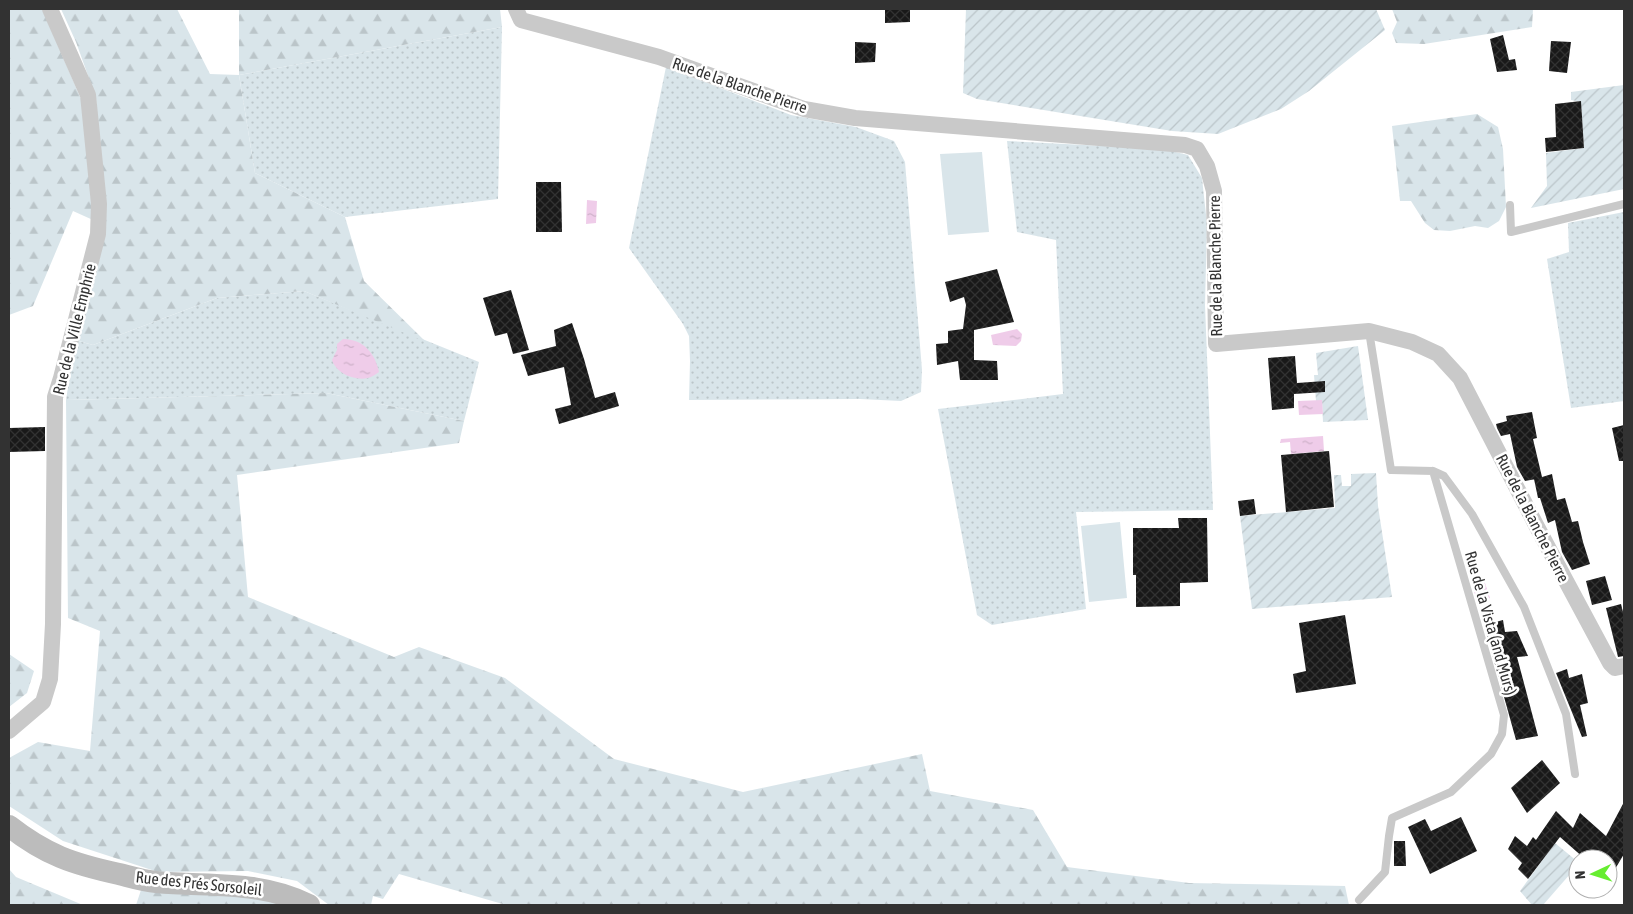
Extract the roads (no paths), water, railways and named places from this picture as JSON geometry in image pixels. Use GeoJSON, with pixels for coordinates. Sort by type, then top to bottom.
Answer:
{"type":"FeatureCollection","features":[{"type":"Feature","properties":{"kind":"main road","name":"Rue des Prés Sorsoleil"},"geometry":{"type":"LineString","coordinates":[[9,826],[58,858],[100,870],[154,882],[254,887],[277,892],[309,905]]}},
{"type":"Feature","properties":{"kind":"street","name":"Rue de la Ville Emphrie"},"geometry":{"type":"LineString","coordinates":[[9,731],[43,702],[50,679],[54,624],[55,397],[98,234],[99,204],[88,94],[50,9]]}},
{"type":"Feature","properties":{"kind":"street","name":"Rue de la Blanche Pierre"},"geometry":{"type":"LineString","coordinates":[[516,9],[521,20],[659,57],[804,109],[855,118],[1175,144],[1197,149],[1207,166],[1214,191],[1216,344],[1369,331],[1412,342],[1438,354],[1460,378],[1536,526],[1610,663],[1615,668],[1624,666]]}},
{"type":"Feature","properties":{"kind":"lane"},"geometry":{"type":"LineString","coordinates":[[1510,204],[1511,232],[1624,204]]}},
{"type":"Feature","properties":{"kind":"lane"},"geometry":{"type":"LineString","coordinates":[[1369,331],[1391,470],[1433,471],[1444,476],[1472,514],[1524,607],[1566,714],[1575,774]]}},
{"type":"Feature","properties":{"kind":"lane","name":"Rue de la Vista (and Murs)"},"geometry":{"type":"LineString","coordinates":[[1359,900],[1386,872],[1392,818],[1451,792],[1491,754],[1502,734],[1504,715],[1433,471]]}},
{"type":"Feature","properties":{"kind":"water"},"geometry":{"type":"Polygon","coordinates":[[[587,200],[597,201],[596,223],[586,224],[587,200]]]}},
{"type":"Feature","properties":{"kind":"water"},"geometry":{"type":"Polygon","coordinates":[[[1017,329],[1022,334],[1021,341],[1016,346],[993,345],[991,335],[1017,329]]]}},
{"type":"Feature","properties":{"kind":"water"},"geometry":{"type":"Polygon","coordinates":[[[343,339],[356,341],[367,348],[379,372],[363,379],[346,375],[337,369],[332,360],[337,350],[337,344],[343,339]]]}},
{"type":"Feature","properties":{"kind":"water"},"geometry":{"type":"Polygon","coordinates":[[[1322,400],[1323,414],[1299,415],[1298,401],[1322,400]]]}},
{"type":"Feature","properties":{"kind":"water"},"geometry":{"type":"Polygon","coordinates":[[[1323,436],[1324,451],[1291,454],[1290,442],[1280,443],[1281,439],[1323,436]]]}},
{"type":"Feature","properties":{"kind":"water"},"geometry":{"type":"Polygon","coordinates":[[[1480,578],[1484,580],[1490,598],[1486,600],[1474,593],[1480,578]]]}}]}
